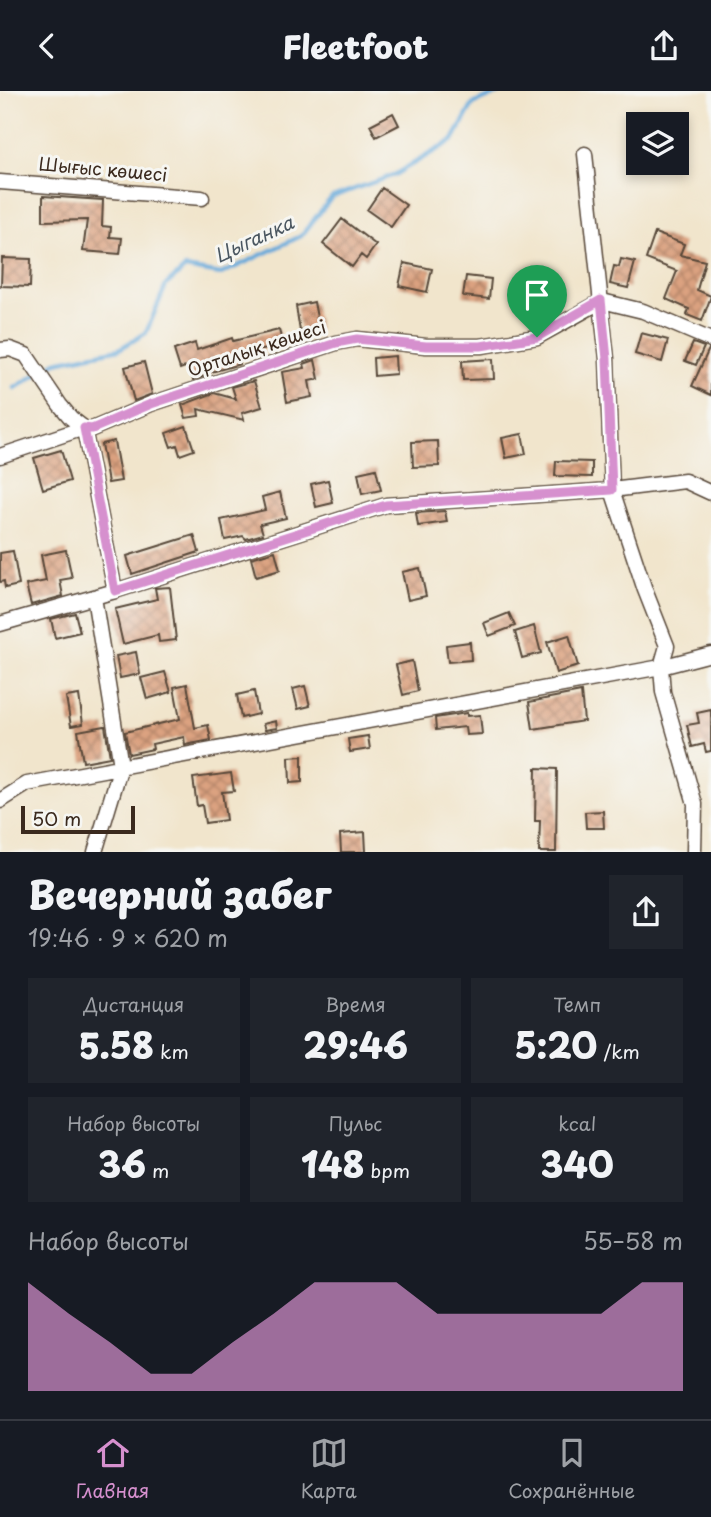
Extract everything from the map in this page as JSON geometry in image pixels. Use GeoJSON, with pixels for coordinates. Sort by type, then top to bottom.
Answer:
{"type":"FeatureCollection","features":[{"type":"Feature","properties":{"kind":"street"},"geometry":{"type":"LineString","coordinates":[[585,154],[607,359],[612,490],[645,590],[667,646],[661,667],[663,692],[695,804],[693,845],[681,852]]}},
{"type":"Feature","properties":{"kind":"street","name":"Шығыс көшесі"},"geometry":{"type":"LineString","coordinates":[[0,181],[202,198]]}},
{"type":"Feature","properties":{"kind":"street"},"geometry":{"type":"LineString","coordinates":[[601,300],[643,311],[711,339]]}},
{"type":"Feature","properties":{"kind":"street","name":"Орталық көшесі"},"geometry":{"type":"LineString","coordinates":[[0,456],[84,428],[92,429],[151,404],[336,343],[357,339],[426,346],[481,346],[537,337],[601,300]]}},
{"type":"Feature","properties":{"kind":"street"},"geometry":{"type":"LineString","coordinates":[[0,350],[17,350],[26,355],[71,418],[84,428],[115,591]]}},
{"type":"Feature","properties":{"kind":"street"},"geometry":{"type":"LineString","coordinates":[[0,624],[115,591],[386,505],[612,490],[685,481],[711,493]]}},
{"type":"Feature","properties":{"kind":"street"},"geometry":{"type":"LineString","coordinates":[[94,597],[121,766],[98,850]]}},
{"type":"Feature","properties":{"kind":"street"},"geometry":{"type":"LineString","coordinates":[[0,801],[27,785],[661,667],[711,654]]}},
{"type":"Feature","properties":{"kind":"building"},"geometry":{"type":"Polygon","coordinates":[[[393,113],[399,125],[376,137],[370,125],[393,113]]]}},
{"type":"Feature","properties":{"kind":"building"},"geometry":{"type":"Polygon","coordinates":[[[382,188],[406,205],[391,227],[367,210],[382,188]]]}},
{"type":"Feature","properties":{"kind":"building"},"geometry":{"type":"Polygon","coordinates":[[[43,196],[103,200],[102,226],[111,227],[110,237],[122,238],[120,254],[83,251],[87,220],[43,221],[43,196]]]}},
{"type":"Feature","properties":{"kind":"building"},"geometry":{"type":"Polygon","coordinates":[[[342,219],[376,245],[366,259],[361,255],[352,267],[323,244],[342,219]]]}},
{"type":"Feature","properties":{"kind":"building"},"geometry":{"type":"Polygon","coordinates":[[[655,233],[684,244],[680,255],[705,261],[697,290],[711,296],[702,321],[687,315],[689,309],[666,299],[677,271],[646,259],[655,233]]]}},
{"type":"Feature","properties":{"kind":"building"},"geometry":{"type":"Polygon","coordinates":[[[2,258],[31,259],[30,287],[1,286],[2,258]]]}},
{"type":"Feature","properties":{"kind":"building"},"geometry":{"type":"Polygon","coordinates":[[[621,259],[635,262],[628,288],[610,284],[614,266],[619,267],[621,259]]]}},
{"type":"Feature","properties":{"kind":"building"},"geometry":{"type":"Polygon","coordinates":[[[404,263],[432,269],[427,292],[399,286],[404,263]]]}},
{"type":"Feature","properties":{"kind":"building"},"geometry":{"type":"Polygon","coordinates":[[[466,276],[491,279],[489,299],[463,296],[466,276]]]}},
{"type":"Feature","properties":{"kind":"building"},"geometry":{"type":"Polygon","coordinates":[[[314,302],[319,328],[300,331],[296,306],[314,302]]]}},
{"type":"Feature","properties":{"kind":"building"},"geometry":{"type":"Polygon","coordinates":[[[279,330],[283,345],[238,356],[240,364],[204,374],[205,376],[193,380],[188,366],[180,369],[174,350],[195,343],[197,350],[232,338],[233,341],[279,330]]]}},
{"type":"Feature","properties":{"kind":"building"},"geometry":{"type":"Polygon","coordinates":[[[641,333],[668,340],[662,362],[635,354],[641,333]]]}},
{"type":"Feature","properties":{"kind":"building"},"geometry":{"type":"Polygon","coordinates":[[[693,343],[704,347],[696,365],[685,361],[693,343]]]}},
{"type":"Feature","properties":{"kind":"building"},"geometry":{"type":"Polygon","coordinates":[[[711,349],[711,395],[692,386],[711,349]]]}},
{"type":"Feature","properties":{"kind":"building"},"geometry":{"type":"Polygon","coordinates":[[[395,356],[396,374],[374,376],[373,358],[395,356]]]}},
{"type":"Feature","properties":{"kind":"building"},"geometry":{"type":"Polygon","coordinates":[[[493,359],[494,379],[463,380],[462,361],[493,359]]]}},
{"type":"Feature","properties":{"kind":"building"},"geometry":{"type":"Polygon","coordinates":[[[315,360],[319,379],[309,381],[312,397],[287,402],[282,372],[305,368],[304,364],[315,360]]]}},
{"type":"Feature","properties":{"kind":"building"},"geometry":{"type":"Polygon","coordinates":[[[144,362],[152,394],[134,401],[125,367],[144,362]]]}},
{"type":"Feature","properties":{"kind":"building"},"geometry":{"type":"Polygon","coordinates":[[[254,381],[262,407],[242,413],[244,420],[198,409],[199,416],[186,418],[182,405],[214,393],[236,399],[232,387],[254,381]]]}},
{"type":"Feature","properties":{"kind":"building"},"geometry":{"type":"Polygon","coordinates":[[[186,426],[194,450],[180,455],[177,445],[171,447],[166,433],[186,426]]]}},
{"type":"Feature","properties":{"kind":"building"},"geometry":{"type":"Polygon","coordinates":[[[522,434],[526,454],[506,458],[502,438],[522,434]]]}},
{"type":"Feature","properties":{"kind":"building"},"geometry":{"type":"Polygon","coordinates":[[[114,441],[121,481],[108,483],[101,444],[114,441]]]}},
{"type":"Feature","properties":{"kind":"building"},"geometry":{"type":"Polygon","coordinates":[[[438,441],[439,466],[413,467],[412,442],[438,441]]]}},
{"type":"Feature","properties":{"kind":"building"},"geometry":{"type":"Polygon","coordinates":[[[61,450],[70,481],[43,489],[34,458],[61,450]]]}},
{"type":"Feature","properties":{"kind":"building"},"geometry":{"type":"Polygon","coordinates":[[[556,461],[592,462],[592,477],[555,476],[556,461]]]}},
{"type":"Feature","properties":{"kind":"building"},"geometry":{"type":"Polygon","coordinates":[[[376,469],[381,490],[362,494],[358,473],[376,469]]]}},
{"type":"Feature","properties":{"kind":"building"},"geometry":{"type":"Polygon","coordinates":[[[328,480],[333,503],[316,507],[311,484],[328,480]]]}},
{"type":"Feature","properties":{"kind":"building"},"geometry":{"type":"Polygon","coordinates":[[[280,492],[286,518],[260,524],[263,534],[246,539],[243,536],[225,540],[221,520],[265,510],[262,497],[280,492]]]}},
{"type":"Feature","properties":{"kind":"building"},"geometry":{"type":"Polygon","coordinates":[[[445,511],[447,522],[418,526],[416,513],[445,511]]]}},
{"type":"Feature","properties":{"kind":"building"},"geometry":{"type":"Polygon","coordinates":[[[194,535],[199,552],[132,574],[127,556],[194,535]]]}},
{"type":"Feature","properties":{"kind":"building"},"geometry":{"type":"Polygon","coordinates":[[[66,550],[72,578],[60,580],[63,596],[31,605],[26,585],[46,581],[41,555],[66,550]]]}},
{"type":"Feature","properties":{"kind":"building"},"geometry":{"type":"Polygon","coordinates":[[[13,551],[19,585],[5,588],[4,581],[0,582],[0,553],[13,551]]]}},
{"type":"Feature","properties":{"kind":"building"},"geometry":{"type":"Polygon","coordinates":[[[275,551],[280,570],[256,577],[251,558],[275,551]]]}},
{"type":"Feature","properties":{"kind":"building"},"geometry":{"type":"Polygon","coordinates":[[[420,568],[426,596],[408,600],[402,572],[420,568]]]}},
{"type":"Feature","properties":{"kind":"building"},"geometry":{"type":"Polygon","coordinates":[[[170,587],[176,640],[159,642],[158,635],[123,644],[115,609],[157,599],[155,588],[170,587]]]}},
{"type":"Feature","properties":{"kind":"building"},"geometry":{"type":"Polygon","coordinates":[[[75,613],[80,632],[55,638],[51,619],[75,613]]]}},
{"type":"Feature","properties":{"kind":"building"},"geometry":{"type":"Polygon","coordinates":[[[509,613],[515,626],[489,636],[484,623],[509,613]]]}},
{"type":"Feature","properties":{"kind":"building"},"geometry":{"type":"Polygon","coordinates":[[[534,626],[541,653],[522,658],[515,632],[534,626]]]}},
{"type":"Feature","properties":{"kind":"building"},"geometry":{"type":"Polygon","coordinates":[[[569,635],[578,666],[556,673],[547,642],[569,635]]]}},
{"type":"Feature","properties":{"kind":"building"},"geometry":{"type":"Polygon","coordinates":[[[470,642],[471,660],[448,662],[446,645],[470,642]]]}},
{"type":"Feature","properties":{"kind":"building"},"geometry":{"type":"Polygon","coordinates":[[[136,652],[140,674],[120,678],[116,656],[136,652]]]}},
{"type":"Feature","properties":{"kind":"building"},"geometry":{"type":"Polygon","coordinates":[[[412,661],[418,691],[403,695],[396,665],[412,661]]]}},
{"type":"Feature","properties":{"kind":"building"},"geometry":{"type":"Polygon","coordinates":[[[165,672],[171,692],[147,699],[141,678],[165,672]]]}},
{"type":"Feature","properties":{"kind":"building"},"geometry":{"type":"Polygon","coordinates":[[[187,684],[195,728],[208,725],[211,740],[185,745],[184,737],[152,744],[153,749],[129,754],[125,732],[180,719],[174,687],[187,684]]]}},
{"type":"Feature","properties":{"kind":"building"},"geometry":{"type":"Polygon","coordinates":[[[305,686],[310,706],[298,709],[293,689],[305,686]]]}},
{"type":"Feature","properties":{"kind":"building"},"geometry":{"type":"Polygon","coordinates":[[[254,691],[258,714],[241,718],[237,695],[254,691]]]}},
{"type":"Feature","properties":{"kind":"building"},"geometry":{"type":"Polygon","coordinates":[[[581,692],[584,721],[533,729],[529,702],[581,692]]]}},
{"type":"Feature","properties":{"kind":"building"},"geometry":{"type":"Polygon","coordinates":[[[79,695],[83,724],[71,726],[66,697],[79,695]]]}},
{"type":"Feature","properties":{"kind":"building"},"geometry":{"type":"Polygon","coordinates":[[[711,710],[711,751],[706,752],[704,744],[692,747],[687,725],[699,723],[697,713],[711,710]]]}},
{"type":"Feature","properties":{"kind":"building"},"geometry":{"type":"Polygon","coordinates":[[[467,713],[467,716],[480,715],[482,734],[466,735],[465,727],[436,730],[435,718],[467,713]]]}},
{"type":"Feature","properties":{"kind":"building"},"geometry":{"type":"Polygon","coordinates":[[[276,721],[277,728],[265,730],[263,724],[276,721]]]}},
{"type":"Feature","properties":{"kind":"building"},"geometry":{"type":"Polygon","coordinates":[[[105,726],[110,757],[83,762],[78,731],[105,726]]]}},
{"type":"Feature","properties":{"kind":"building"},"geometry":{"type":"Polygon","coordinates":[[[368,736],[370,749],[350,752],[348,739],[368,736]]]}},
{"type":"Feature","properties":{"kind":"building"},"geometry":{"type":"Polygon","coordinates":[[[302,756],[302,782],[290,783],[289,757],[302,756]]]}},
{"type":"Feature","properties":{"kind":"building"},"geometry":{"type":"Polygon","coordinates":[[[536,768],[557,769],[556,852],[539,852],[540,821],[535,821],[536,768]]]}},
{"type":"Feature","properties":{"kind":"building"},"geometry":{"type":"Polygon","coordinates":[[[231,773],[234,791],[222,792],[226,820],[205,823],[202,805],[197,806],[193,778],[231,773]]]}},
{"type":"Feature","properties":{"kind":"building"},"geometry":{"type":"Polygon","coordinates":[[[603,811],[604,828],[586,828],[585,812],[603,811]]]}},
{"type":"Feature","properties":{"kind":"building"},"geometry":{"type":"Polygon","coordinates":[[[365,832],[366,852],[341,852],[340,834],[365,832]]]}},
{"type":"Feature","properties":{"kind":"waterway","name":"Цыганка"},"geometry":{"type":"LineString","coordinates":[[15,388],[56,362],[119,349],[146,333],[166,285],[185,268],[221,274],[301,236],[332,197],[394,175],[453,140],[473,104],[504,91]]}},
{"type":"Feature","properties":{"kind":"route"},"geometry":{"type":"LineString","coordinates":[[601,300],[607,359],[612,490],[386,505],[115,591],[84,428],[92,429],[151,404],[336,343],[357,339],[426,346],[481,346],[537,337],[601,300]]}}]}
